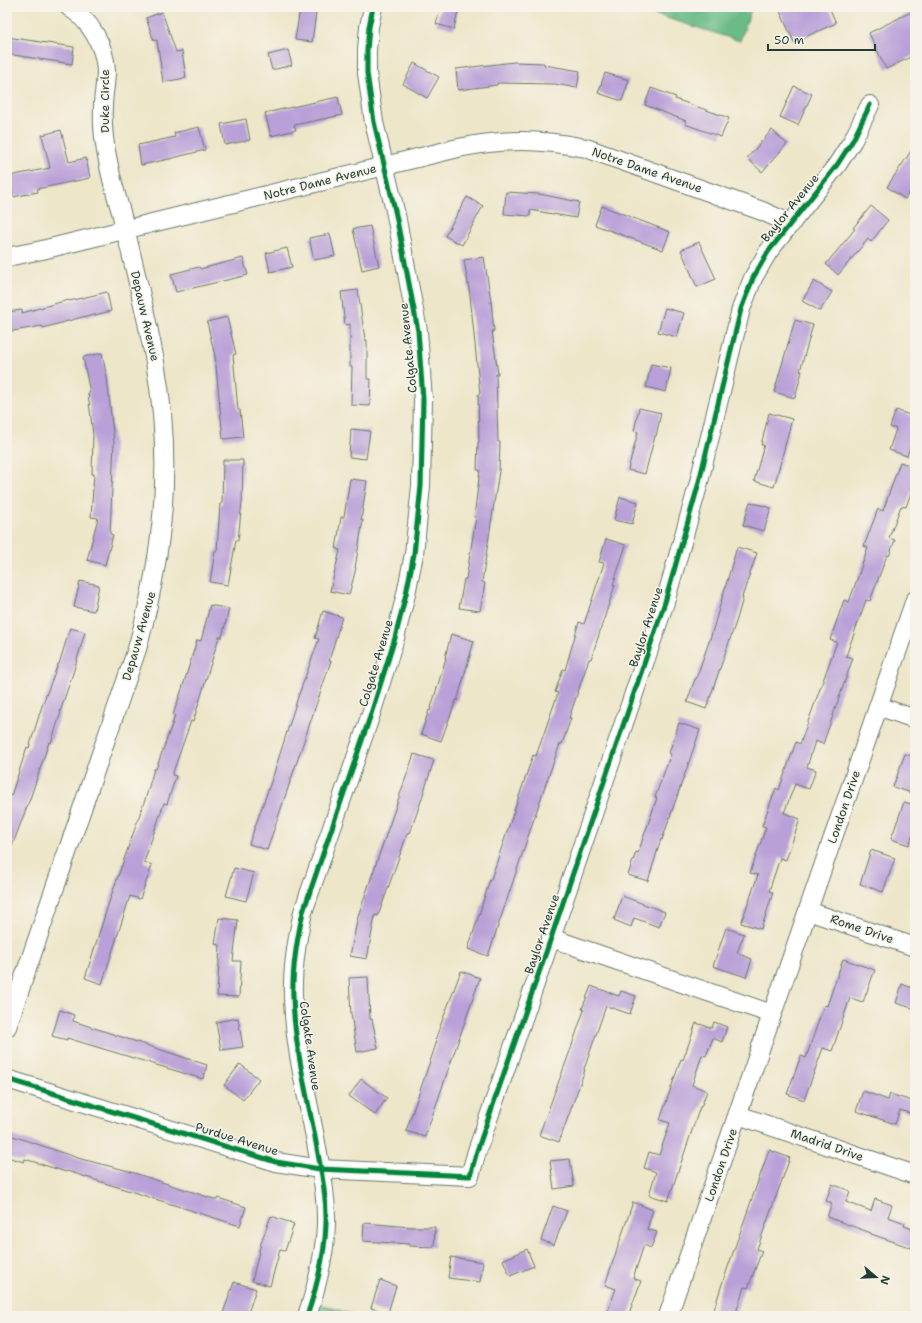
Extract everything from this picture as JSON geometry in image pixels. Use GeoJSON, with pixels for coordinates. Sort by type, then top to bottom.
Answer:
{"type":"FeatureCollection","features":[{"type":"Feature","properties":{"kind":"street","name":"Duke Circle"},"geometry":{"type":"LineString","coordinates":[[68,7],[85,20],[95,34],[102,52],[106,69],[103,129],[108,161],[125,229]]}},
{"type":"Feature","properties":{"kind":"street","name":"Colgate Avenue"},"geometry":{"type":"LineString","coordinates":[[306,1316],[318,1280],[326,1223],[320,1168],[295,1026],[293,995],[294,962],[303,912],[370,717],[395,638],[414,554],[421,486],[423,400],[418,331],[404,253],[374,122],[367,73],[369,27],[373,7]]}},
{"type":"Feature","properties":{"kind":"street","name":"Baylor Avenue"},"geometry":{"type":"LineString","coordinates":[[470,1176],[477,1151],[665,602],[698,486],[741,309],[753,278],[768,252],[837,165],[853,140],[870,105]]}},
{"type":"Feature","properties":{"kind":"street","name":"Notre Dame Avenue"},"geometry":{"type":"LineString","coordinates":[[7,257],[42,250],[458,148],[486,143],[522,141],[559,143],[586,148],[762,211],[791,224]]}},
{"type":"Feature","properties":{"kind":"street","name":"Depauw Avenue"},"geometry":{"type":"LineString","coordinates":[[7,1027],[137,649],[148,609],[157,565],[162,530],[165,480],[163,412],[155,362],[125,229]]}},
{"type":"Feature","properties":{"kind":"street","name":"London Drive"},"geometry":{"type":"LineString","coordinates":[[668,1316],[915,600]]}},
{"type":"Feature","properties":{"kind":"street"},"geometry":{"type":"LineString","coordinates":[[878,706],[915,719]]}},
{"type":"Feature","properties":{"kind":"street","name":"Rome Drive"},"geometry":{"type":"LineString","coordinates":[[808,911],[915,947]]}},
{"type":"Feature","properties":{"kind":"street"},"geometry":{"type":"LineString","coordinates":[[551,938],[772,1014]]}},
{"type":"Feature","properties":{"kind":"street","name":"Purdue Avenue"},"geometry":{"type":"LineString","coordinates":[[7,1079],[276,1162],[320,1168],[470,1176]]}},
{"type":"Feature","properties":{"kind":"street","name":"Madrid Drive"},"geometry":{"type":"LineString","coordinates":[[738,1115],[915,1175]]}},
{"type":"Feature","properties":{"kind":"green space"},"geometry":{"type":"Polygon","coordinates":[[[631,7],[752,7],[740,41],[631,7]]]}},
{"type":"Feature","properties":{"kind":"green space"},"geometry":{"type":"Polygon","coordinates":[[[312,1301],[356,1316],[307,1316],[312,1301]]]}},
{"type":"Feature","properties":{"kind":"building"},"geometry":{"type":"Polygon","coordinates":[[[441,7],[459,7],[454,29],[436,24],[441,7]]]}},
{"type":"Feature","properties":{"kind":"building"},"geometry":{"type":"Polygon","coordinates":[[[778,7],[829,7],[836,23],[794,42],[778,7]]]}},
{"type":"Feature","properties":{"kind":"building"},"geometry":{"type":"Polygon","coordinates":[[[300,9],[316,12],[312,42],[295,40],[300,9]]]}},
{"type":"Feature","properties":{"kind":"building"},"geometry":{"type":"Polygon","coordinates":[[[915,10],[915,55],[886,69],[869,33],[915,10]]]}},
{"type":"Feature","properties":{"kind":"building"},"geometry":{"type":"Polygon","coordinates":[[[162,12],[176,52],[182,51],[186,78],[163,82],[157,40],[154,41],[146,18],[162,12]]]}},
{"type":"Feature","properties":{"kind":"building"},"geometry":{"type":"Polygon","coordinates":[[[7,37],[74,47],[72,64],[7,54],[7,37]]]}},
{"type":"Feature","properties":{"kind":"building"},"geometry":{"type":"Polygon","coordinates":[[[288,50],[292,65],[272,70],[268,55],[288,50]]]}},
{"type":"Feature","properties":{"kind":"building"},"geometry":{"type":"Polygon","coordinates":[[[514,62],[544,63],[544,65],[580,71],[577,88],[555,84],[497,83],[497,85],[458,90],[456,69],[514,62]]]}},
{"type":"Feature","properties":{"kind":"building"},"geometry":{"type":"Polygon","coordinates":[[[414,63],[439,77],[427,98],[403,84],[414,63]]]}},
{"type":"Feature","properties":{"kind":"building"},"geometry":{"type":"Polygon","coordinates":[[[605,73],[629,80],[622,101],[598,93],[605,73]]]}},
{"type":"Feature","properties":{"kind":"building"},"geometry":{"type":"Polygon","coordinates":[[[794,86],[812,94],[798,125],[780,117],[794,86]]]}},
{"type":"Feature","properties":{"kind":"building"},"geometry":{"type":"Polygon","coordinates":[[[651,88],[676,97],[675,99],[729,118],[721,137],[685,124],[686,121],[645,105],[651,88]]]}},
{"type":"Feature","properties":{"kind":"building"},"geometry":{"type":"Polygon","coordinates":[[[338,97],[342,115],[294,125],[296,130],[271,136],[265,113],[338,97]]]}},
{"type":"Feature","properties":{"kind":"building"},"geometry":{"type":"Polygon","coordinates":[[[246,119],[250,140],[225,145],[221,124],[246,119]]]}},
{"type":"Feature","properties":{"kind":"building"},"geometry":{"type":"Polygon","coordinates":[[[199,127],[205,150],[141,165],[138,145],[175,137],[174,133],[199,127]]]}},
{"type":"Feature","properties":{"kind":"building"},"geometry":{"type":"Polygon","coordinates":[[[61,130],[69,162],[86,158],[90,178],[37,189],[38,192],[13,197],[9,176],[50,168],[42,135],[61,130]]]}},
{"type":"Feature","properties":{"kind":"building"},"geometry":{"type":"Polygon","coordinates":[[[772,130],[787,144],[762,172],[747,158],[772,130]]]}},
{"type":"Feature","properties":{"kind":"building"},"geometry":{"type":"Polygon","coordinates":[[[915,145],[915,184],[905,199],[887,187],[915,145]]]}},
{"type":"Feature","properties":{"kind":"building"},"geometry":{"type":"Polygon","coordinates":[[[506,192],[539,194],[579,202],[576,218],[530,210],[530,216],[504,214],[506,192]]]}},
{"type":"Feature","properties":{"kind":"building"},"geometry":{"type":"Polygon","coordinates":[[[467,197],[483,206],[462,245],[445,236],[467,197]]]}},
{"type":"Feature","properties":{"kind":"building"},"geometry":{"type":"Polygon","coordinates":[[[602,206],[670,232],[663,250],[595,225],[602,206]]]}},
{"type":"Feature","properties":{"kind":"building"},"geometry":{"type":"Polygon","coordinates":[[[871,206],[888,220],[871,242],[868,239],[838,275],[826,264],[855,229],[853,228],[871,206]]]}},
{"type":"Feature","properties":{"kind":"building"},"geometry":{"type":"Polygon","coordinates":[[[370,226],[379,266],[362,270],[353,229],[370,226]]]}},
{"type":"Feature","properties":{"kind":"building"},"geometry":{"type":"Polygon","coordinates":[[[330,234],[335,256],[314,260],[309,238],[330,234]]]}},
{"type":"Feature","properties":{"kind":"building"},"geometry":{"type":"Polygon","coordinates":[[[699,242],[716,279],[697,287],[681,250],[699,242]]]}},
{"type":"Feature","properties":{"kind":"building"},"geometry":{"type":"Polygon","coordinates":[[[287,248],[292,267],[270,272],[266,253],[287,248]]]}},
{"type":"Feature","properties":{"kind":"building"},"geometry":{"type":"Polygon","coordinates":[[[484,257],[491,301],[494,331],[492,331],[498,374],[496,374],[498,442],[500,442],[499,471],[482,582],[485,583],[480,611],[459,608],[464,579],[466,579],[476,517],[474,517],[480,470],[477,470],[479,442],[478,394],[480,394],[470,295],[464,260],[484,257]]]}},
{"type":"Feature","properties":{"kind":"building"},"geometry":{"type":"Polygon","coordinates":[[[243,258],[248,275],[176,292],[171,274],[199,267],[200,269],[243,258]]]}},
{"type":"Feature","properties":{"kind":"building"},"geometry":{"type":"Polygon","coordinates":[[[814,281],[832,292],[820,311],[802,301],[814,281]]]}},
{"type":"Feature","properties":{"kind":"building"},"geometry":{"type":"Polygon","coordinates":[[[358,290],[365,340],[367,340],[367,379],[371,379],[370,406],[351,405],[352,367],[350,367],[350,324],[345,325],[341,292],[358,290]]]}},
{"type":"Feature","properties":{"kind":"building"},"geometry":{"type":"Polygon","coordinates":[[[107,292],[111,311],[86,316],[43,328],[42,326],[7,332],[7,312],[22,310],[22,313],[68,300],[107,292]]]}},
{"type":"Feature","properties":{"kind":"building"},"geometry":{"type":"Polygon","coordinates":[[[665,308],[684,313],[677,337],[658,332],[665,308]]]}},
{"type":"Feature","properties":{"kind":"building"},"geometry":{"type":"Polygon","coordinates":[[[227,317],[236,354],[233,355],[238,410],[240,410],[243,437],[223,439],[215,356],[207,322],[227,317]]]}},
{"type":"Feature","properties":{"kind":"building"},"geometry":{"type":"Polygon","coordinates":[[[795,320],[813,325],[800,371],[802,371],[795,398],[774,392],[795,320]]]}},
{"type":"Feature","properties":{"kind":"building"},"geometry":{"type":"Polygon","coordinates":[[[102,353],[107,378],[114,442],[110,534],[113,535],[105,565],[87,560],[98,518],[91,517],[94,474],[92,474],[93,435],[88,393],[90,393],[83,357],[102,353]]]}},
{"type":"Feature","properties":{"kind":"building"},"geometry":{"type":"Polygon","coordinates":[[[651,364],[671,368],[666,392],[646,387],[651,364]]]}},
{"type":"Feature","properties":{"kind":"building"},"geometry":{"type":"Polygon","coordinates":[[[639,408],[661,413],[645,474],[628,470],[638,432],[634,431],[639,408]]]}},
{"type":"Feature","properties":{"kind":"building"},"geometry":{"type":"Polygon","coordinates":[[[896,410],[915,417],[915,433],[907,456],[889,450],[896,429],[890,427],[896,410]]]}},
{"type":"Feature","properties":{"kind":"building"},"geometry":{"type":"Polygon","coordinates":[[[769,413],[792,419],[774,487],[754,481],[764,445],[761,445],[769,413]]]}},
{"type":"Feature","properties":{"kind":"building"},"geometry":{"type":"Polygon","coordinates":[[[351,429],[370,431],[366,459],[349,457],[351,429]]]}},
{"type":"Feature","properties":{"kind":"building"},"geometry":{"type":"Polygon","coordinates":[[[223,460],[243,460],[242,501],[238,541],[236,540],[228,585],[210,582],[215,551],[217,551],[220,504],[222,504],[223,460]]]}},
{"type":"Feature","properties":{"kind":"building"},"geometry":{"type":"Polygon","coordinates":[[[900,462],[915,467],[915,481],[906,507],[901,506],[889,538],[895,540],[889,556],[887,555],[870,601],[866,600],[846,656],[853,658],[823,744],[815,741],[807,767],[816,770],[809,789],[795,784],[784,813],[800,819],[786,860],[780,858],[769,891],[773,893],[761,929],[741,923],[758,875],[750,873],[766,827],[762,826],[776,788],[779,790],[796,742],[800,744],[837,642],[830,640],[844,600],[849,602],[868,548],[864,546],[878,509],[883,511],[900,462]]]}},
{"type":"Feature","properties":{"kind":"building"},"geometry":{"type":"Polygon","coordinates":[[[350,479],[367,481],[356,568],[349,595],[330,591],[340,550],[336,549],[341,517],[344,517],[350,479]]]}},
{"type":"Feature","properties":{"kind":"building"},"geometry":{"type":"Polygon","coordinates":[[[620,497],[638,502],[632,524],[614,520],[620,497]]]}},
{"type":"Feature","properties":{"kind":"building"},"geometry":{"type":"Polygon","coordinates":[[[750,502],[771,508],[764,531],[743,525],[750,502]]]}},
{"type":"Feature","properties":{"kind":"building"},"geometry":{"type":"Polygon","coordinates":[[[606,539],[626,545],[613,585],[615,585],[591,659],[589,659],[569,718],[571,718],[545,786],[488,956],[468,949],[490,879],[533,755],[536,756],[558,693],[555,692],[563,669],[565,670],[579,622],[584,624],[604,563],[599,562],[606,539]]]}},
{"type":"Feature","properties":{"kind":"building"},"geometry":{"type":"Polygon","coordinates":[[[737,547],[757,553],[742,597],[743,598],[736,622],[706,709],[687,702],[711,636],[737,547]]]}},
{"type":"Feature","properties":{"kind":"building"},"geometry":{"type":"Polygon","coordinates":[[[80,581],[99,585],[94,611],[74,607],[80,581]]]}},
{"type":"Feature","properties":{"kind":"building"},"geometry":{"type":"Polygon","coordinates":[[[210,605],[229,609],[222,637],[219,637],[193,722],[191,721],[172,775],[176,776],[167,804],[164,803],[144,862],[152,865],[140,899],[130,896],[102,984],[85,978],[154,769],[156,769],[175,716],[173,715],[197,640],[201,641],[210,605]]]}},
{"type":"Feature","properties":{"kind":"building"},"geometry":{"type":"Polygon","coordinates":[[[323,611],[342,617],[329,661],[331,661],[267,850],[249,844],[319,639],[315,638],[323,611]]]}},
{"type":"Feature","properties":{"kind":"building"},"geometry":{"type":"Polygon","coordinates":[[[70,628],[85,632],[51,743],[49,742],[31,796],[7,857],[7,804],[27,747],[29,748],[42,706],[59,664],[70,628]]]}},
{"type":"Feature","properties":{"kind":"building"},"geometry":{"type":"Polygon","coordinates":[[[451,634],[474,641],[457,701],[456,700],[441,741],[421,734],[429,710],[430,711],[446,658],[451,634]]]}},
{"type":"Feature","properties":{"kind":"building"},"geometry":{"type":"Polygon","coordinates":[[[679,723],[700,730],[662,840],[661,839],[648,881],[628,875],[636,852],[638,853],[657,798],[655,797],[671,754],[669,753],[679,723]]]}},
{"type":"Feature","properties":{"kind":"building"},"geometry":{"type":"Polygon","coordinates":[[[414,754],[434,760],[410,833],[408,832],[378,916],[375,915],[367,959],[350,956],[358,916],[414,754]]]}},
{"type":"Feature","properties":{"kind":"building"},"geometry":{"type":"Polygon","coordinates":[[[905,754],[915,757],[915,794],[893,787],[905,754]]]}},
{"type":"Feature","properties":{"kind":"building"},"geometry":{"type":"Polygon","coordinates":[[[904,802],[915,805],[915,829],[909,845],[891,839],[904,802]]]}},
{"type":"Feature","properties":{"kind":"building"},"geometry":{"type":"Polygon","coordinates":[[[871,850],[895,858],[883,892],[860,884],[871,850]]]}},
{"type":"Feature","properties":{"kind":"building"},"geometry":{"type":"Polygon","coordinates":[[[234,868],[254,873],[246,901],[226,896],[234,868]]]}},
{"type":"Feature","properties":{"kind":"building"},"geometry":{"type":"Polygon","coordinates":[[[622,896],[665,912],[659,927],[634,918],[631,927],[614,920],[622,896]]]}},
{"type":"Feature","properties":{"kind":"building"},"geometry":{"type":"Polygon","coordinates":[[[219,918],[238,920],[233,961],[241,961],[239,997],[217,996],[220,945],[215,944],[219,918]]]}},
{"type":"Feature","properties":{"kind":"building"},"geometry":{"type":"Polygon","coordinates":[[[726,928],[744,934],[737,953],[752,959],[746,977],[713,966],[726,928]]]}},
{"type":"Feature","properties":{"kind":"building"},"geometry":{"type":"Polygon","coordinates":[[[843,959],[875,970],[863,1002],[850,998],[832,1051],[823,1048],[804,1100],[787,1094],[801,1056],[806,1058],[824,1005],[827,1006],[843,959]]]}},
{"type":"Feature","properties":{"kind":"building"},"geometry":{"type":"Polygon","coordinates":[[[461,971],[480,978],[425,1137],[406,1131],[437,1041],[435,1040],[461,971]]]}},
{"type":"Feature","properties":{"kind":"building"},"geometry":{"type":"Polygon","coordinates":[[[368,977],[370,1019],[372,1019],[378,1048],[357,1052],[351,1014],[349,978],[368,977]]]}},
{"type":"Feature","properties":{"kind":"building"},"geometry":{"type":"Polygon","coordinates":[[[902,984],[915,989],[915,1009],[896,1003],[902,984]]]}},
{"type":"Feature","properties":{"kind":"building"},"geometry":{"type":"Polygon","coordinates":[[[591,986],[619,996],[621,991],[636,996],[630,1014],[606,1006],[559,1142],[539,1135],[570,1051],[584,1010],[582,1009],[591,986]]]}},
{"type":"Feature","properties":{"kind":"building"},"geometry":{"type":"Polygon","coordinates":[[[60,1010],[74,1015],[73,1021],[207,1065],[203,1079],[67,1038],[67,1040],[52,1036],[60,1010]]]}},
{"type":"Feature","properties":{"kind":"building"},"geometry":{"type":"Polygon","coordinates":[[[238,1018],[243,1047],[221,1050],[216,1022],[238,1018]]]}},
{"type":"Feature","properties":{"kind":"building"},"geometry":{"type":"Polygon","coordinates":[[[714,1022],[727,1027],[722,1042],[713,1038],[706,1056],[702,1055],[692,1085],[707,1091],[700,1107],[668,1201],[649,1195],[656,1172],[644,1168],[649,1152],[659,1155],[670,1123],[660,1120],[681,1059],[683,1060],[696,1023],[712,1028],[714,1022]]]}},
{"type":"Feature","properties":{"kind":"building"},"geometry":{"type":"Polygon","coordinates":[[[240,1064],[259,1079],[243,1100],[224,1085],[240,1064]]]}},
{"type":"Feature","properties":{"kind":"building"},"geometry":{"type":"Polygon","coordinates":[[[361,1079],[387,1098],[375,1115],[349,1096],[361,1079]]]}},
{"type":"Feature","properties":{"kind":"building"},"geometry":{"type":"Polygon","coordinates":[[[863,1091],[888,1100],[890,1094],[915,1102],[915,1115],[900,1110],[895,1124],[856,1111],[863,1091]]]}},
{"type":"Feature","properties":{"kind":"building"},"geometry":{"type":"Polygon","coordinates":[[[7,1134],[81,1159],[125,1170],[217,1200],[218,1198],[246,1207],[240,1226],[67,1171],[66,1172],[25,1159],[24,1162],[7,1157],[7,1134]]]}},
{"type":"Feature","properties":{"kind":"building"},"geometry":{"type":"Polygon","coordinates":[[[769,1150],[790,1158],[757,1249],[762,1251],[748,1288],[744,1287],[735,1316],[712,1316],[721,1287],[769,1150]]]}},
{"type":"Feature","properties":{"kind":"building"},"geometry":{"type":"Polygon","coordinates":[[[570,1159],[574,1186],[554,1189],[550,1161],[570,1159]]]}},
{"type":"Feature","properties":{"kind":"building"},"geometry":{"type":"Polygon","coordinates":[[[832,1184],[850,1191],[846,1202],[871,1211],[875,1199],[892,1205],[888,1217],[905,1223],[904,1226],[915,1230],[915,1249],[827,1217],[832,1203],[826,1201],[832,1184]]]}},
{"type":"Feature","properties":{"kind":"building"},"geometry":{"type":"Polygon","coordinates":[[[633,1202],[653,1210],[647,1229],[657,1232],[651,1248],[644,1245],[633,1278],[641,1281],[628,1316],[606,1316],[616,1289],[605,1285],[633,1202]]]}},
{"type":"Feature","properties":{"kind":"building"},"geometry":{"type":"Polygon","coordinates":[[[553,1206],[567,1211],[554,1245],[541,1240],[553,1206]]]}},
{"type":"Feature","properties":{"kind":"building"},"geometry":{"type":"Polygon","coordinates":[[[271,1216],[294,1224],[285,1251],[280,1250],[270,1286],[252,1281],[261,1243],[271,1216]]]}},
{"type":"Feature","properties":{"kind":"building"},"geometry":{"type":"Polygon","coordinates":[[[364,1223],[410,1227],[435,1227],[434,1247],[363,1241],[364,1223]]]}},
{"type":"Feature","properties":{"kind":"building"},"geometry":{"type":"Polygon","coordinates":[[[527,1249],[534,1266],[510,1276],[503,1260],[527,1249]]]}},
{"type":"Feature","properties":{"kind":"building"},"geometry":{"type":"Polygon","coordinates":[[[451,1257],[483,1262],[480,1282],[448,1278],[451,1257]]]}},
{"type":"Feature","properties":{"kind":"building"},"geometry":{"type":"Polygon","coordinates":[[[380,1280],[396,1286],[388,1313],[371,1308],[380,1280]]]}},
{"type":"Feature","properties":{"kind":"building"},"geometry":{"type":"Polygon","coordinates":[[[234,1282],[256,1289],[247,1316],[222,1316],[234,1282]]]}},
{"type":"Feature","properties":{"kind":"cycle path"},"geometry":{"type":"LineString","coordinates":[[307,1316],[322,1259],[326,1213],[321,1170],[301,1067],[296,1031],[293,985],[295,954],[303,912],[370,717],[395,638],[414,554],[421,486],[423,400],[418,331],[396,215],[374,122],[367,73],[369,27],[373,7]]}},
{"type":"Feature","properties":{"kind":"cycle path"},"geometry":{"type":"LineString","coordinates":[[7,1079],[276,1162],[320,1169],[470,1176],[477,1151],[665,602],[698,486],[741,309],[753,278],[768,252],[837,165],[853,140],[870,105]]}}]}
